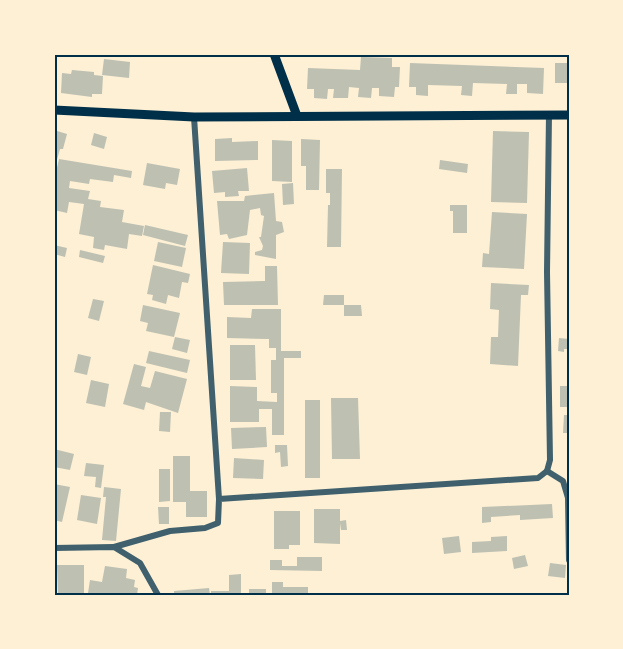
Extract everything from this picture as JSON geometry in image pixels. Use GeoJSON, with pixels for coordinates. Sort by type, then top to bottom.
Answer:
{"type":"FeatureCollection","features":[{"type":"Feature","properties":{"kind":"main road"},"geometry":{"type":"LineString","coordinates":[[274,54],[297,116]]}},
{"type":"Feature","properties":{"kind":"main road"},"geometry":{"type":"LineString","coordinates":[[54,110],[194,117],[569,115]]}},
{"type":"Feature","properties":{"kind":"street"},"geometry":{"type":"LineString","coordinates":[[219,499],[538,478],[547,471],[550,460],[549,114]]}},
{"type":"Feature","properties":{"kind":"street"},"geometry":{"type":"LineString","coordinates":[[54,548],[114,547],[170,531],[212,527],[218,523],[219,499],[194,117]]}},
{"type":"Feature","properties":{"kind":"street"},"geometry":{"type":"LineString","coordinates":[[547,471],[563,481],[568,498],[569,560]]}},
{"type":"Feature","properties":{"kind":"street"},"geometry":{"type":"LineString","coordinates":[[114,547],[140,563],[158,595]]}},
{"type":"Feature","properties":{"kind":"building"},"geometry":{"type":"Polygon","coordinates":[[[361,57],[392,58],[392,67],[400,67],[399,87],[395,87],[394,97],[379,96],[379,88],[372,88],[371,98],[358,97],[359,88],[349,87],[348,98],[333,98],[334,89],[328,89],[327,99],[314,98],[314,89],[307,89],[308,68],[360,70],[361,57]]]}},
{"type":"Feature","properties":{"kind":"building"},"geometry":{"type":"Polygon","coordinates":[[[104,59],[130,62],[129,78],[102,75],[104,59]]]}},
{"type":"Feature","properties":{"kind":"building"},"geometry":{"type":"Polygon","coordinates":[[[410,63],[544,68],[543,94],[527,93],[527,84],[517,84],[517,94],[506,94],[507,84],[473,83],[472,96],[461,95],[462,86],[428,85],[428,96],[416,95],[416,87],[409,87],[410,63]]]}},
{"type":"Feature","properties":{"kind":"building"},"geometry":{"type":"Polygon","coordinates":[[[555,63],[569,63],[569,83],[555,83],[555,63]]]}},
{"type":"Feature","properties":{"kind":"building"},"geometry":{"type":"Polygon","coordinates":[[[72,70],[94,72],[94,75],[103,76],[102,94],[92,94],[92,97],[61,93],[62,73],[71,74],[72,70]]]}},
{"type":"Feature","properties":{"kind":"building"},"geometry":{"type":"Polygon","coordinates":[[[54,130],[67,134],[55,167],[54,130]]]}},
{"type":"Feature","properties":{"kind":"building"},"geometry":{"type":"Polygon","coordinates":[[[493,131],[529,132],[527,203],[491,202],[493,131]]]}},
{"type":"Feature","properties":{"kind":"building"},"geometry":{"type":"Polygon","coordinates":[[[94,133],[107,137],[104,149],[91,145],[94,133]]]}},
{"type":"Feature","properties":{"kind":"building"},"geometry":{"type":"Polygon","coordinates":[[[232,138],[232,142],[258,141],[258,160],[215,161],[215,139],[232,138]]]}},
{"type":"Feature","properties":{"kind":"building"},"geometry":{"type":"Polygon","coordinates":[[[301,139],[320,140],[319,190],[306,190],[306,166],[301,166],[301,139]]]}},
{"type":"Feature","properties":{"kind":"building"},"geometry":{"type":"Polygon","coordinates":[[[272,140],[292,141],[292,182],[272,181],[272,140]]]}},
{"type":"Feature","properties":{"kind":"building"},"geometry":{"type":"Polygon","coordinates":[[[59,159],[132,171],[131,178],[114,175],[113,182],[90,179],[89,184],[70,181],[69,188],[90,191],[88,199],[101,201],[100,207],[124,210],[122,222],[144,226],[142,236],[129,234],[127,249],[105,245],[104,250],[93,248],[94,237],[79,234],[84,204],[69,202],[67,213],[54,210],[54,181],[59,159]]]}},
{"type":"Feature","properties":{"kind":"building"},"geometry":{"type":"Polygon","coordinates":[[[440,160],[468,164],[467,173],[439,169],[440,160]]]}},
{"type":"Feature","properties":{"kind":"building"},"geometry":{"type":"Polygon","coordinates":[[[147,163],[180,169],[177,185],[166,183],[165,189],[143,185],[147,163]]]}},
{"type":"Feature","properties":{"kind":"building"},"geometry":{"type":"Polygon","coordinates":[[[247,168],[249,191],[238,191],[239,196],[225,197],[225,192],[214,193],[212,171],[247,168]]]}},
{"type":"Feature","properties":{"kind":"building"},"geometry":{"type":"Polygon","coordinates":[[[326,169],[342,169],[341,247],[327,247],[330,193],[326,193],[326,169]]]}},
{"type":"Feature","properties":{"kind":"building"},"geometry":{"type":"Polygon","coordinates":[[[293,183],[294,204],[283,205],[282,184],[293,183]]]}},
{"type":"Feature","properties":{"kind":"building"},"geometry":{"type":"Polygon","coordinates":[[[274,193],[276,221],[282,222],[284,232],[276,235],[276,259],[255,255],[255,252],[262,250],[263,246],[259,237],[261,237],[264,216],[261,215],[260,208],[250,210],[247,235],[229,239],[227,234],[220,235],[217,201],[244,201],[245,196],[274,193]]]}},
{"type":"Feature","properties":{"kind":"building"},"geometry":{"type":"Polygon","coordinates":[[[450,205],[467,205],[467,233],[453,233],[453,211],[450,211],[450,205]]]}},
{"type":"Feature","properties":{"kind":"building"},"geometry":{"type":"Polygon","coordinates":[[[492,212],[527,214],[524,269],[482,267],[483,253],[489,254],[492,212]]]}},
{"type":"Feature","properties":{"kind":"building"},"geometry":{"type":"Polygon","coordinates":[[[145,225],[188,235],[185,246],[143,235],[145,225]]]}},
{"type":"Feature","properties":{"kind":"building"},"geometry":{"type":"Polygon","coordinates":[[[158,242],[186,248],[182,267],[154,261],[158,242]]]}},
{"type":"Feature","properties":{"kind":"building"},"geometry":{"type":"Polygon","coordinates":[[[223,242],[250,243],[249,274],[221,273],[223,242]]]}},
{"type":"Feature","properties":{"kind":"building"},"geometry":{"type":"Polygon","coordinates":[[[54,245],[67,248],[65,257],[54,254],[54,245]]]}},
{"type":"Feature","properties":{"kind":"building"},"geometry":{"type":"Polygon","coordinates":[[[80,250],[105,256],[103,263],[79,257],[80,250]]]}},
{"type":"Feature","properties":{"kind":"building"},"geometry":{"type":"Polygon","coordinates":[[[153,265],[190,274],[188,283],[182,282],[179,298],[168,295],[166,304],[152,300],[153,295],[147,294],[153,265]]]}},
{"type":"Feature","properties":{"kind":"building"},"geometry":{"type":"Polygon","coordinates":[[[265,266],[277,266],[278,305],[224,305],[223,282],[265,281],[265,266]]]}},
{"type":"Feature","properties":{"kind":"building"},"geometry":{"type":"Polygon","coordinates":[[[491,283],[529,285],[528,295],[521,295],[518,366],[490,364],[491,337],[498,337],[499,310],[490,309],[491,283]]]}},
{"type":"Feature","properties":{"kind":"building"},"geometry":{"type":"Polygon","coordinates":[[[324,295],[344,295],[344,305],[323,305],[324,295]]]}},
{"type":"Feature","properties":{"kind":"building"},"geometry":{"type":"Polygon","coordinates":[[[93,299],[104,301],[99,321],[88,318],[93,299]]]}},
{"type":"Feature","properties":{"kind":"building"},"geometry":{"type":"Polygon","coordinates":[[[143,305],[180,313],[174,337],[146,331],[148,323],[140,321],[143,305]]]}},
{"type":"Feature","properties":{"kind":"building"},"geometry":{"type":"Polygon","coordinates":[[[344,305],[361,305],[362,316],[344,316],[344,305]]]}},
{"type":"Feature","properties":{"kind":"building"},"geometry":{"type":"Polygon","coordinates":[[[252,309],[281,309],[281,351],[301,351],[301,358],[284,358],[284,435],[272,435],[272,409],[259,409],[259,422],[230,422],[230,386],[257,387],[257,401],[277,402],[277,393],[271,393],[271,360],[276,360],[276,348],[269,348],[269,339],[227,338],[227,317],[251,318],[252,309]]]}},
{"type":"Feature","properties":{"kind":"building"},"geometry":{"type":"Polygon","coordinates":[[[175,337],[190,340],[187,353],[172,349],[175,337]]]}},
{"type":"Feature","properties":{"kind":"building"},"geometry":{"type":"Polygon","coordinates":[[[559,338],[569,339],[569,349],[564,349],[564,352],[558,351],[559,338]]]}},
{"type":"Feature","properties":{"kind":"building"},"geometry":{"type":"Polygon","coordinates":[[[230,345],[255,345],[256,380],[230,380],[230,345]]]}},
{"type":"Feature","properties":{"kind":"building"},"geometry":{"type":"Polygon","coordinates":[[[149,351],[190,360],[187,373],[146,363],[149,351]]]}},
{"type":"Feature","properties":{"kind":"building"},"geometry":{"type":"Polygon","coordinates":[[[78,354],[91,357],[87,375],[74,372],[78,354]]]}},
{"type":"Feature","properties":{"kind":"building"},"geometry":{"type":"Polygon","coordinates":[[[134,364],[146,367],[141,386],[150,388],[155,371],[187,379],[178,413],[146,402],[144,410],[123,404],[134,364]]]}},
{"type":"Feature","properties":{"kind":"building"},"geometry":{"type":"Polygon","coordinates":[[[91,380],[109,384],[105,407],[86,403],[91,380]]]}},
{"type":"Feature","properties":{"kind":"building"},"geometry":{"type":"Polygon","coordinates":[[[560,386],[569,386],[569,407],[560,407],[560,386]]]}},
{"type":"Feature","properties":{"kind":"building"},"geometry":{"type":"Polygon","coordinates":[[[331,398],[358,398],[360,459],[332,459],[331,398]]]}},
{"type":"Feature","properties":{"kind":"building"},"geometry":{"type":"Polygon","coordinates":[[[305,400],[320,400],[320,478],[305,478],[305,400]]]}},
{"type":"Feature","properties":{"kind":"building"},"geometry":{"type":"Polygon","coordinates":[[[160,412],[171,412],[170,432],[159,431],[160,412]]]}},
{"type":"Feature","properties":{"kind":"building"},"geometry":{"type":"Polygon","coordinates":[[[564,415],[569,415],[569,433],[563,433],[564,415]]]}},
{"type":"Feature","properties":{"kind":"building"},"geometry":{"type":"Polygon","coordinates":[[[266,427],[267,447],[232,449],[231,428],[266,427]]]}},
{"type":"Feature","properties":{"kind":"building"},"geometry":{"type":"Polygon","coordinates":[[[275,445],[287,445],[288,466],[281,467],[280,452],[275,453],[275,445]]]}},
{"type":"Feature","properties":{"kind":"building"},"geometry":{"type":"Polygon","coordinates":[[[54,449],[74,454],[70,470],[54,467],[54,449]]]}},
{"type":"Feature","properties":{"kind":"building"},"geometry":{"type":"Polygon","coordinates":[[[173,456],[190,456],[190,491],[207,491],[207,517],[186,517],[186,502],[173,502],[173,456]]]}},
{"type":"Feature","properties":{"kind":"building"},"geometry":{"type":"Polygon","coordinates":[[[234,458],[264,460],[263,479],[233,478],[234,458]]]}},
{"type":"Feature","properties":{"kind":"building"},"geometry":{"type":"Polygon","coordinates":[[[86,463],[104,465],[101,488],[95,487],[96,477],[84,476],[86,463]]]}},
{"type":"Feature","properties":{"kind":"building"},"geometry":{"type":"Polygon","coordinates":[[[159,469],[170,469],[170,501],[159,502],[159,469]]]}},
{"type":"Feature","properties":{"kind":"building"},"geometry":{"type":"Polygon","coordinates":[[[54,484],[70,487],[62,522],[54,520],[54,484]]]}},
{"type":"Feature","properties":{"kind":"building"},"geometry":{"type":"Polygon","coordinates":[[[104,487],[121,489],[116,541],[102,540],[106,497],[103,497],[104,487]]]}},
{"type":"Feature","properties":{"kind":"building"},"geometry":{"type":"Polygon","coordinates":[[[81,495],[101,498],[97,524],[77,520],[81,495]]]}},
{"type":"Feature","properties":{"kind":"building"},"geometry":{"type":"Polygon","coordinates":[[[552,504],[553,518],[520,520],[520,515],[491,517],[491,522],[482,523],[482,507],[552,504]]]}},
{"type":"Feature","properties":{"kind":"building"},"geometry":{"type":"Polygon","coordinates":[[[158,507],[169,507],[169,524],[159,524],[158,507]]]}},
{"type":"Feature","properties":{"kind":"building"},"geometry":{"type":"Polygon","coordinates":[[[314,509],[340,509],[340,521],[346,520],[347,530],[341,530],[340,523],[340,544],[314,543],[314,509]]]}},
{"type":"Feature","properties":{"kind":"building"},"geometry":{"type":"Polygon","coordinates":[[[274,511],[300,511],[300,545],[289,545],[289,549],[274,549],[274,511]]]}},
{"type":"Feature","properties":{"kind":"building"},"geometry":{"type":"Polygon","coordinates":[[[459,536],[461,552],[444,554],[442,538],[459,536]]]}},
{"type":"Feature","properties":{"kind":"building"},"geometry":{"type":"Polygon","coordinates":[[[507,536],[507,551],[472,553],[472,542],[491,541],[491,537],[507,536]]]}},
{"type":"Feature","properties":{"kind":"building"},"geometry":{"type":"Polygon","coordinates":[[[525,555],[528,566],[514,569],[512,558],[525,555]]]}},
{"type":"Feature","properties":{"kind":"building"},"geometry":{"type":"Polygon","coordinates":[[[297,557],[322,557],[322,571],[270,570],[270,560],[282,560],[282,566],[297,566],[297,557]]]}},
{"type":"Feature","properties":{"kind":"building"},"geometry":{"type":"Polygon","coordinates":[[[550,563],[566,565],[565,578],[548,576],[550,563]]]}},
{"type":"Feature","properties":{"kind":"building"},"geometry":{"type":"Polygon","coordinates":[[[57,565],[84,565],[84,595],[58,595],[57,565]]]}},
{"type":"Feature","properties":{"kind":"building"},"geometry":{"type":"Polygon","coordinates":[[[105,566],[127,569],[126,578],[135,580],[134,587],[138,588],[137,595],[88,593],[90,580],[102,582],[105,566]]]}},
{"type":"Feature","properties":{"kind":"building"},"geometry":{"type":"Polygon","coordinates":[[[241,574],[241,595],[211,595],[211,591],[229,591],[229,575],[241,574]]]}},
{"type":"Feature","properties":{"kind":"building"},"geometry":{"type":"Polygon","coordinates":[[[272,582],[283,582],[283,587],[308,587],[308,595],[272,595],[272,582]]]}},
{"type":"Feature","properties":{"kind":"building"},"geometry":{"type":"Polygon","coordinates":[[[209,588],[210,595],[174,595],[174,591],[209,588]]]}},
{"type":"Feature","properties":{"kind":"building"},"geometry":{"type":"Polygon","coordinates":[[[249,589],[266,589],[266,595],[249,595],[249,589]]]}}]}
